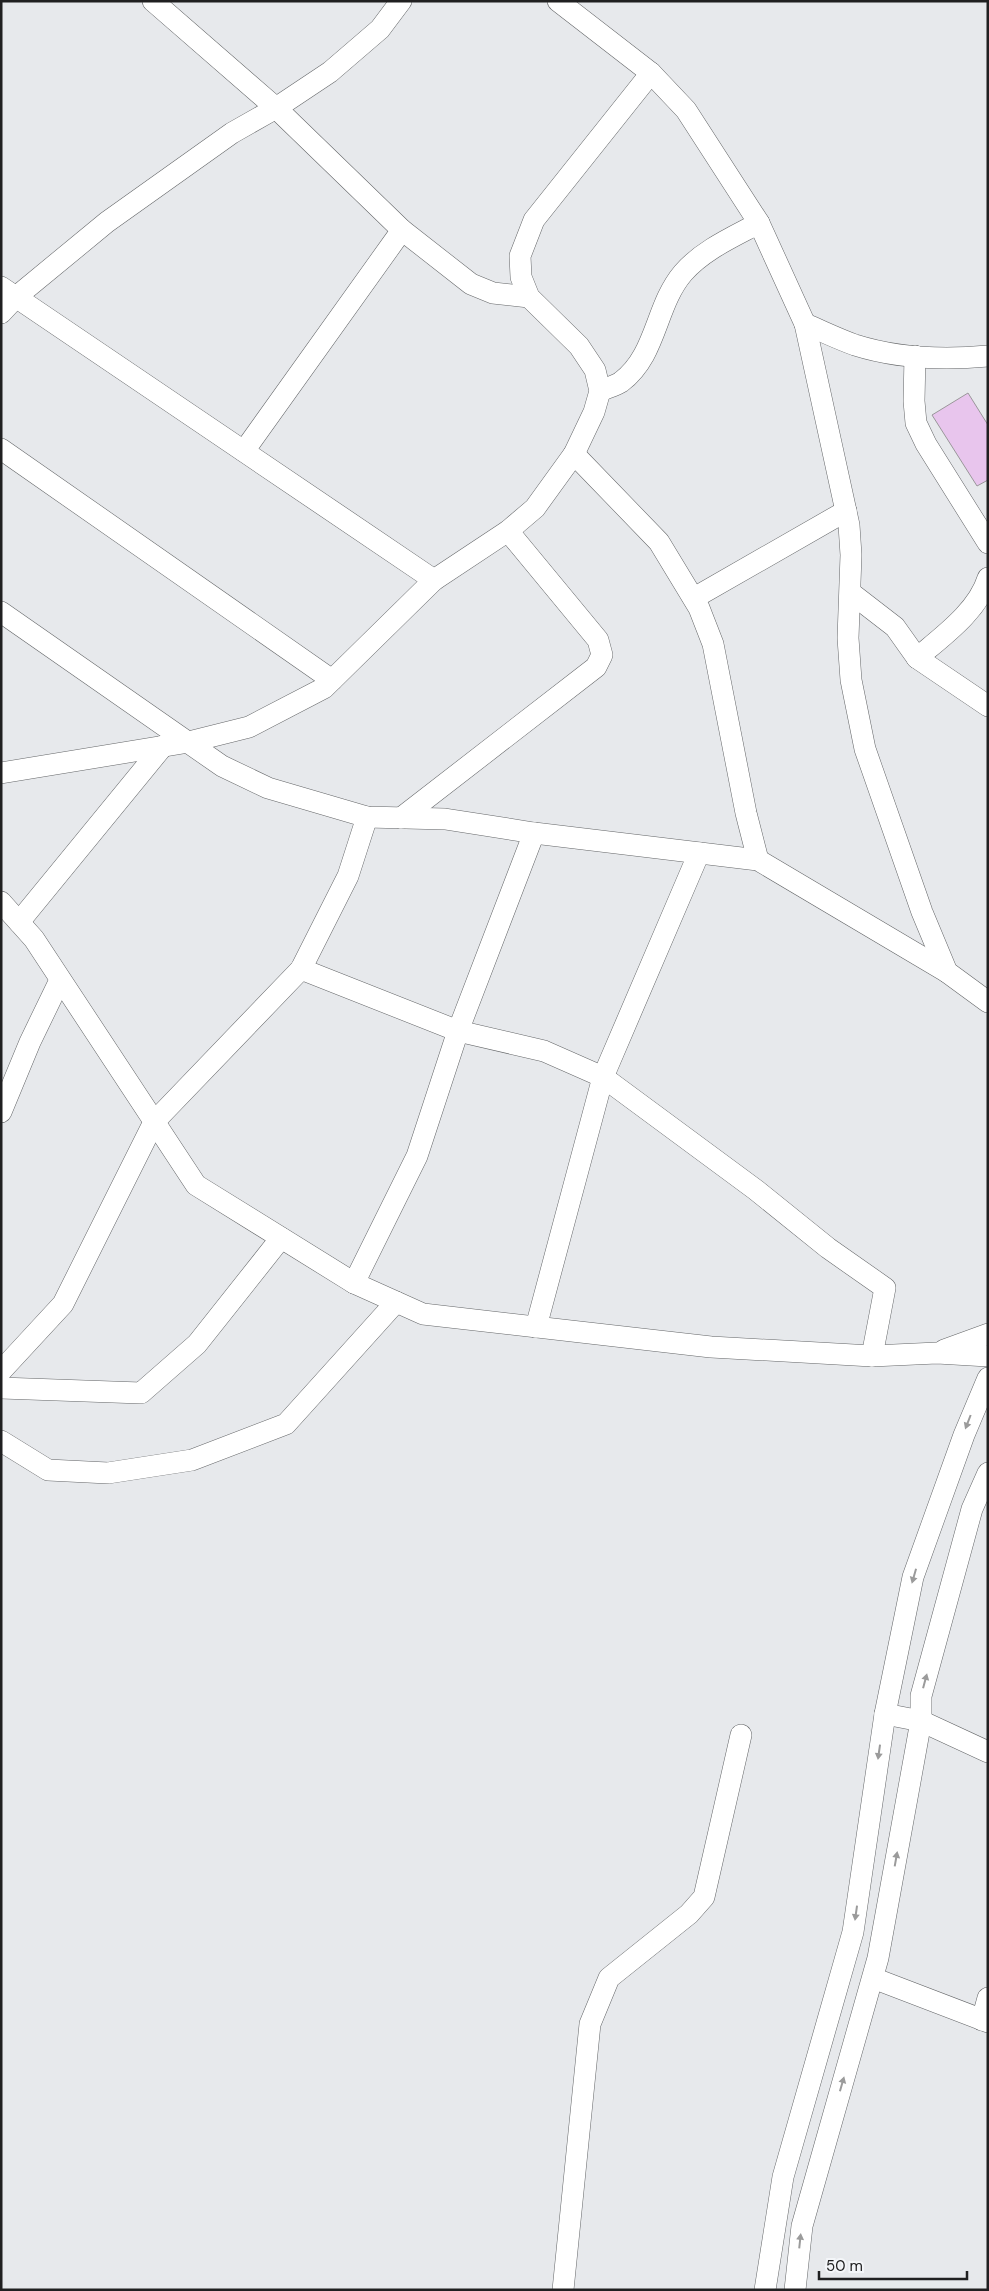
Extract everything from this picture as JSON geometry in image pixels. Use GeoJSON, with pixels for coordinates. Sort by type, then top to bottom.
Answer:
{"type":"FeatureCollection","features":[{"type":"Feature","properties":{"kind":"street"},"geometry":{"type":"LineString","coordinates":[[153,1],[276,108],[402,230],[471,284],[493,293],[529,297]]}},
{"type":"Feature","properties":{"kind":"street"},"geometry":{"type":"LineString","coordinates":[[1,313],[9,292],[232,133],[276,108],[330,72],[380,29],[401,1]]}},
{"type":"Feature","properties":{"kind":"street"},"geometry":{"type":"LineString","coordinates":[[564,3],[651,74],[686,110],[760,223],[805,324],[846,511],[851,556],[848,638],[851,680],[865,749],[922,912],[947,972]]}},
{"type":"Feature","properties":{"kind":"street"},"geometry":{"type":"LineString","coordinates":[[1,773],[189,742],[249,727],[324,688],[434,580],[508,531],[535,508],[574,454],[594,412],[600,390],[594,370],[579,346],[529,297],[522,277],[520,256],[534,220],[651,74]]}},
{"type":"Feature","properties":{"kind":"street"},"geometry":{"type":"LineString","coordinates":[[600,390],[620,383],[637,365],[650,344],[669,294],[683,273],[715,246],[760,223]]}},
{"type":"Feature","properties":{"kind":"street"},"geometry":{"type":"LineString","coordinates":[[244,451],[402,230]]}},
{"type":"Feature","properties":{"kind":"street"},"geometry":{"type":"LineString","coordinates":[[9,292],[434,580]]}},
{"type":"Feature","properties":{"kind":"street"},"geometry":{"type":"LineString","coordinates":[[805,324],[855,345],[915,356],[988,356]]}},
{"type":"Feature","properties":{"kind":"street"},"geometry":{"type":"LineString","coordinates":[[915,356],[914,401],[916,423],[926,444],[988,543]]}},
{"type":"Feature","properties":{"kind":"street"},"geometry":{"type":"LineString","coordinates":[[1,449],[332,680]]}},
{"type":"Feature","properties":{"kind":"street"},"geometry":{"type":"LineString","coordinates":[[574,454],[659,542],[694,598],[713,644],[746,813],[758,860]]}},
{"type":"Feature","properties":{"kind":"street"},"geometry":{"type":"LineString","coordinates":[[694,598],[846,511]]}},
{"type":"Feature","properties":{"kind":"street"},"geometry":{"type":"LineString","coordinates":[[401,818],[596,667],[602,655],[598,640],[508,531]]}},
{"type":"Feature","properties":{"kind":"street"},"geometry":{"type":"LineString","coordinates":[[917,658],[956,624],[984,590],[988,578]]}},
{"type":"Feature","properties":{"kind":"street"},"geometry":{"type":"LineString","coordinates":[[850,594],[894,628],[917,658],[988,706]]}},
{"type":"Feature","properties":{"kind":"street"},"geometry":{"type":"LineString","coordinates":[[1,612],[222,766],[268,788],[367,817],[445,819],[534,833],[758,860],[947,972],[988,1002]]}},
{"type":"Feature","properties":{"kind":"street"},"geometry":{"type":"LineString","coordinates":[[19,922],[163,746]]}},
{"type":"Feature","properties":{"kind":"street"},"geometry":{"type":"LineString","coordinates":[[1,1371],[63,1304],[154,1122],[301,970],[348,876],[367,817]]}},
{"type":"Feature","properties":{"kind":"street"},"geometry":{"type":"LineString","coordinates":[[354,1283],[417,1156],[458,1031],[534,833]]}},
{"type":"Feature","properties":{"kind":"street"},"geometry":{"type":"LineString","coordinates":[[536,1327],[603,1077],[699,853]]}},
{"type":"Feature","properties":{"kind":"street"},"geometry":{"type":"LineString","coordinates":[[1,902],[34,939],[196,1185],[354,1283],[423,1314],[711,1347],[872,1356],[937,1353],[988,1356]]}},
{"type":"Feature","properties":{"kind":"street"},"geometry":{"type":"LineString","coordinates":[[301,970],[458,1031],[544,1051],[603,1077],[756,1190],[828,1248],[885,1288],[872,1356]]}},
{"type":"Feature","properties":{"kind":"street"},"geometry":{"type":"LineString","coordinates":[[1,1112],[30,1042],[60,980]]}},
{"type":"Feature","properties":{"kind":"street"},"geometry":{"type":"LineString","coordinates":[[1,1388],[141,1393],[197,1344],[282,1238]]}},
{"type":"Feature","properties":{"kind":"street"},"geometry":{"type":"LineString","coordinates":[[1,1441],[48,1470],[108,1473],[192,1460],[286,1424],[396,1302]]}},
{"type":"Feature","properties":{"kind":"street"},"geometry":{"type":"LineString","coordinates":[[937,1353],[988,1334]]}},
{"type":"Feature","properties":{"kind":"street"},"geometry":{"type":"LineString","coordinates":[[765,2290],[784,2177],[853,1932],[885,1714],[913,1577],[964,1435],[988,1378]]}},
{"type":"Feature","properties":{"kind":"street"},"geometry":{"type":"LineString","coordinates":[[795,2290],[802,2226],[878,1958],[921,1721],[921,1696],[972,1509],[988,1473]]}},
{"type":"Feature","properties":{"kind":"street"},"geometry":{"type":"LineString","coordinates":[[885,1714],[921,1721],[988,1752]]}},
{"type":"Feature","properties":{"kind":"street"},"geometry":{"type":"LineString","coordinates":[[562,2290],[590,2024],[609,1978],[689,1914],[704,1896],[741,1734]]}},
{"type":"Feature","properties":{"kind":"street"},"geometry":{"type":"LineString","coordinates":[[872,1978],[985,2021],[988,1998]]}},
{"type":"Feature","properties":{"kind":"building"},"geometry":{"type":"Polygon","coordinates":[[[968,393],[988,425],[988,480],[977,486],[932,415],[968,393]]]}}]}
